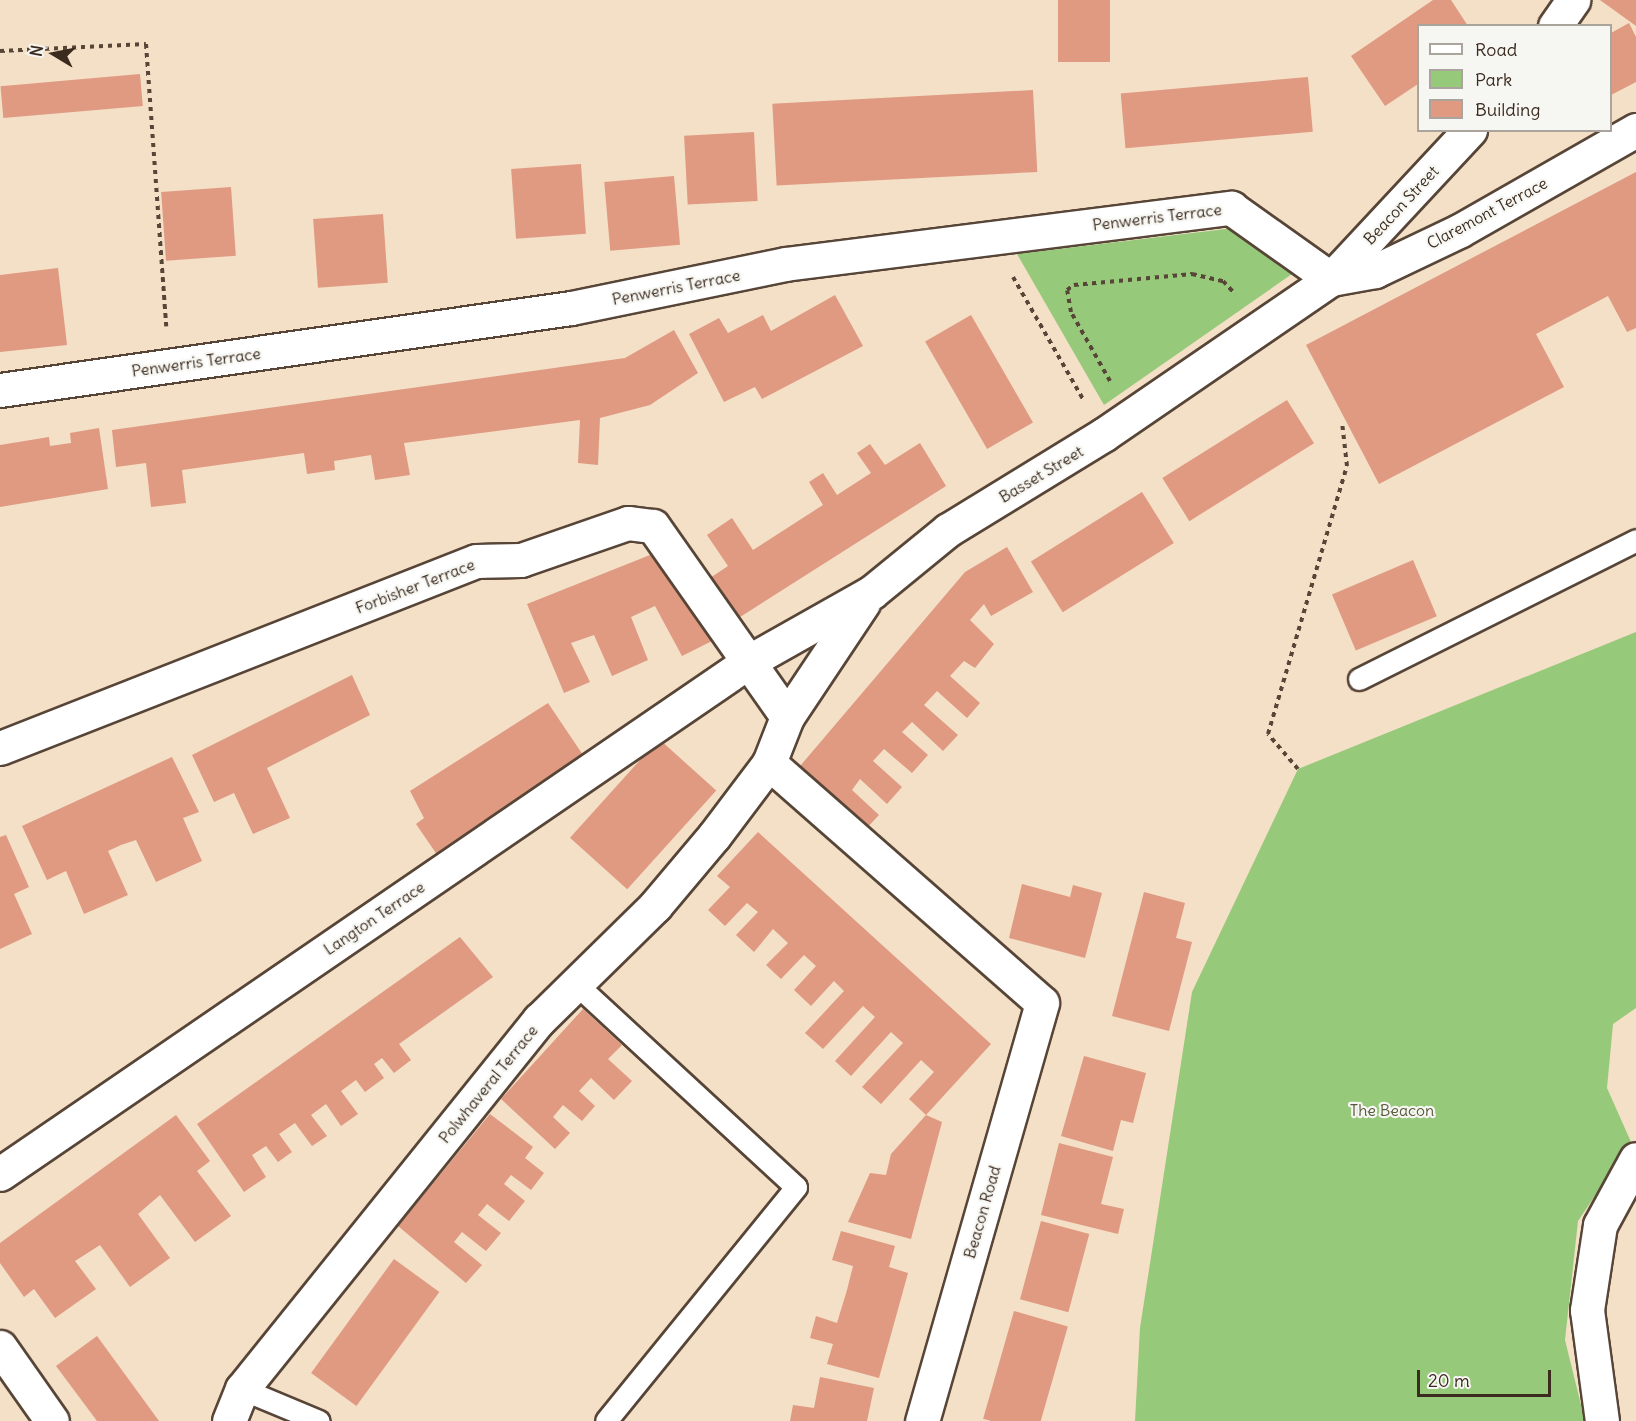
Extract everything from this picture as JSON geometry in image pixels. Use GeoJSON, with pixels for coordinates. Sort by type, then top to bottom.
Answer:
{"type":"FeatureCollection","features":[{"type":"Feature","properties":{"kind":"street"},"geometry":{"type":"LineString","coordinates":[[1557,24],[1573,0]]}},
{"type":"Feature","properties":{"kind":"street","name":"Claremont Terrace"},"geometry":{"type":"LineString","coordinates":[[1330,279],[1375,271],[1459,231],[1636,130]]}},
{"type":"Feature","properties":{"kind":"street","name":"Beacon Street"},"geometry":{"type":"LineString","coordinates":[[1330,279],[1468,132]]}},
{"type":"Feature","properties":{"kind":"street","name":"Penwerris Terrace"},"geometry":{"type":"LineString","coordinates":[[0,390],[571,308],[785,264],[1231,208],[1330,279]]}},
{"type":"Feature","properties":{"kind":"street","name":"Basset Street"},"geometry":{"type":"LineString","coordinates":[[748,662],[872,592],[948,530],[1097,425],[1330,279]]}},
{"type":"Feature","properties":{"kind":"street","name":"Forbisher Terrace"},"geometry":{"type":"LineString","coordinates":[[0,748],[476,561],[521,560],[628,523],[653,526],[787,717]]}},
{"type":"Feature","properties":{"kind":"street","name":"Polwhaveral Terrace"},"geometry":{"type":"LineString","coordinates":[[229,1421],[242,1389],[539,1020],[655,906],[769,763],[787,717],[830,645],[872,592]]}},
{"type":"Feature","properties":{"kind":"street","name":"Langton Terrace"},"geometry":{"type":"LineString","coordinates":[[0,1174],[748,662]]}},
{"type":"Feature","properties":{"kind":"street","name":"Beacon Road"},"geometry":{"type":"LineString","coordinates":[[769,763],[1042,1003],[922,1421]]}},
{"type":"Feature","properties":{"kind":"street"},"geometry":{"type":"LineString","coordinates":[[1600,1416],[1587,1310],[1600,1225],[1636,1159]]}},
{"type":"Feature","properties":{"kind":"street"},"geometry":{"type":"LineString","coordinates":[[0,1347],[52,1421]]}},
{"type":"Feature","properties":{"kind":"lane"},"geometry":{"type":"LineString","coordinates":[[1359,679],[1636,540]]}},
{"type":"Feature","properties":{"kind":"lane"},"geometry":{"type":"LineString","coordinates":[[576,984],[796,1187],[606,1421]]}},
{"type":"Feature","properties":{"kind":"lane"},"geometry":{"type":"LineString","coordinates":[[242,1389],[319,1421]]}},
{"type":"Feature","properties":{"kind":"path"},"geometry":{"type":"LineString","coordinates":[[0,51],[146,44],[169,366]]}},
{"type":"Feature","properties":{"kind":"path"},"geometry":{"type":"LineString","coordinates":[[992,238],[1097,425]]}},
{"type":"Feature","properties":{"kind":"path"},"geometry":{"type":"LineString","coordinates":[[1111,383],[1071,312],[1067,290],[1074,285],[1192,274],[1223,280],[1236,291],[1233,301]]}},
{"type":"Feature","properties":{"kind":"path"},"geometry":{"type":"LineString","coordinates":[[1097,425],[1111,383],[1121,377]]}},
{"type":"Feature","properties":{"kind":"path"},"geometry":{"type":"LineString","coordinates":[[1298,769],[1268,734],[1347,466],[1342,422]]}},
{"type":"Feature","properties":{"kind":"green space"},"geometry":{"type":"Polygon","coordinates":[[[1234,228],[1292,274],[1104,405],[1017,254],[1234,228]]]}},
{"type":"Feature","properties":{"kind":"green space","name":"The Beacon"},"geometry":{"type":"Polygon","coordinates":[[[1636,632],[1636,1008],[1613,1024],[1607,1088],[1631,1142],[1578,1221],[1565,1340],[1585,1421],[1135,1421],[1140,1328],[1192,992],[1298,769],[1636,632]]]}},
{"type":"Feature","properties":{"kind":"building"},"geometry":{"type":"Polygon","coordinates":[[[1058,0],[1110,0],[1110,62],[1058,62],[1058,0]]]}},
{"type":"Feature","properties":{"kind":"building"},"geometry":{"type":"Polygon","coordinates":[[[1433,0],[1451,0],[1467,24],[1417,24],[1417,85],[1385,106],[1351,56],[1433,0]]]}},
{"type":"Feature","properties":{"kind":"building"},"geometry":{"type":"Polygon","coordinates":[[[1600,0],[1636,0],[1636,26],[1600,0]]]}},
{"type":"Feature","properties":{"kind":"building"},"geometry":{"type":"Polygon","coordinates":[[[1629,23],[1636,37],[1636,82],[1612,94],[1612,32],[1629,23]]]}},
{"type":"Feature","properties":{"kind":"building"},"geometry":{"type":"Polygon","coordinates":[[[140,74],[143,106],[3,118],[1,86],[140,74]]]}},
{"type":"Feature","properties":{"kind":"building"},"geometry":{"type":"Polygon","coordinates":[[[1308,77],[1313,132],[1126,148],[1121,93],[1308,77]]]}},
{"type":"Feature","properties":{"kind":"building"},"geometry":{"type":"Polygon","coordinates":[[[1033,90],[1037,172],[777,186],[772,104],[1033,90]]]}},
{"type":"Feature","properties":{"kind":"building"},"geometry":{"type":"Polygon","coordinates":[[[754,132],[758,201],[688,205],[684,136],[754,132]]]}},
{"type":"Feature","properties":{"kind":"building"},"geometry":{"type":"Polygon","coordinates":[[[581,164],[586,234],[516,239],[511,169],[581,164]]]}},
{"type":"Feature","properties":{"kind":"building"},"geometry":{"type":"Polygon","coordinates":[[[1636,172],[1636,328],[1627,332],[1608,296],[1536,334],[1564,387],[1379,484],[1306,345],[1636,172]]]}},
{"type":"Feature","properties":{"kind":"building"},"geometry":{"type":"Polygon","coordinates":[[[674,176],[680,245],[610,251],[604,182],[674,176]]]}},
{"type":"Feature","properties":{"kind":"building"},"geometry":{"type":"Polygon","coordinates":[[[231,187],[236,256],[166,261],[161,192],[231,187]]]}},
{"type":"Feature","properties":{"kind":"building"},"geometry":{"type":"Polygon","coordinates":[[[383,214],[388,283],[318,288],[313,219],[383,214]]]}},
{"type":"Feature","properties":{"kind":"building"},"geometry":{"type":"Polygon","coordinates":[[[58,268],[67,345],[0,352],[0,275],[58,268]]]}},
{"type":"Feature","properties":{"kind":"building"},"geometry":{"type":"Polygon","coordinates":[[[835,295],[863,346],[762,399],[755,387],[724,402],[689,334],[719,318],[728,333],[763,315],[771,331],[835,295]]]}},
{"type":"Feature","properties":{"kind":"building"},"geometry":{"type":"Polygon","coordinates":[[[971,315],[1033,422],[987,449],[925,342],[971,315]]]}},
{"type":"Feature","properties":{"kind":"building"},"geometry":{"type":"Polygon","coordinates":[[[674,330],[698,373],[650,405],[600,418],[598,465],[578,463],[580,420],[404,443],[410,475],[375,480],[371,455],[334,461],[335,470],[307,474],[304,453],[182,470],[186,503],[151,507],[146,463],[116,467],[112,430],[625,358],[674,330]]]}},
{"type":"Feature","properties":{"kind":"building"},"geometry":{"type":"Polygon","coordinates":[[[1287,400],[1314,443],[1189,521],[1162,478],[1287,400]]]}},
{"type":"Feature","properties":{"kind":"building"},"geometry":{"type":"Polygon","coordinates":[[[99,428],[108,489],[0,507],[0,445],[49,437],[50,446],[71,443],[70,433],[99,428]]]}},
{"type":"Feature","properties":{"kind":"building"},"geometry":{"type":"Polygon","coordinates":[[[920,443],[946,486],[737,619],[710,578],[728,566],[707,535],[732,518],[753,550],[823,505],[809,482],[823,473],[837,495],[871,473],[857,453],[870,444],[885,465],[920,443]]]}},
{"type":"Feature","properties":{"kind":"building"},"geometry":{"type":"Polygon","coordinates":[[[1142,492],[1174,543],[1063,612],[1031,561],[1142,492]]]}},
{"type":"Feature","properties":{"kind":"building"},"geometry":{"type":"Polygon","coordinates":[[[1007,547],[1033,592],[991,616],[984,604],[970,620],[994,644],[975,668],[964,661],[950,676],[980,703],[967,718],[937,691],[924,705],[958,735],[943,751],[912,722],[902,732],[928,755],[912,773],[884,749],[873,761],[902,787],[887,804],[860,779],[852,790],[879,815],[863,832],[795,772],[965,572],[1007,547]]]}},
{"type":"Feature","properties":{"kind":"building"},"geometry":{"type":"Polygon","coordinates":[[[655,553],[712,641],[682,656],[655,606],[631,617],[648,660],[612,676],[594,635],[571,643],[590,682],[564,693],[527,604],[655,553]]]}},
{"type":"Feature","properties":{"kind":"building"},"geometry":{"type":"Polygon","coordinates":[[[1413,560],[1437,616],[1356,651],[1332,594],[1413,560]]]}},
{"type":"Feature","properties":{"kind":"building"},"geometry":{"type":"Polygon","coordinates":[[[352,675],[370,715],[267,768],[290,818],[253,834],[234,793],[214,802],[192,755],[352,675]]]}},
{"type":"Feature","properties":{"kind":"building"},"geometry":{"type":"Polygon","coordinates":[[[548,703],[587,761],[440,859],[416,824],[424,818],[410,791],[548,703]]]}},
{"type":"Feature","properties":{"kind":"building"},"geometry":{"type":"Polygon","coordinates":[[[659,739],[716,791],[627,889],[570,838],[659,739]]]}},
{"type":"Feature","properties":{"kind":"building"},"geometry":{"type":"Polygon","coordinates":[[[172,757],[199,812],[183,818],[202,861],[156,882],[136,840],[121,845],[108,851],[128,895],[84,914],[66,871],[47,880],[22,826],[172,757]]]}},
{"type":"Feature","properties":{"kind":"building"},"geometry":{"type":"Polygon","coordinates":[[[758,832],[991,1044],[926,1115],[909,1099],[934,1072],[921,1060],[881,1104],[862,1087],[903,1043],[891,1032],[851,1076],[835,1061],[875,1017],[863,1006],[823,1049],[805,1033],[844,991],[834,981],[811,1006],[794,990],[816,966],[804,955],[781,979],[766,965],[788,943],[773,929],[754,952],[736,935],[758,912],[747,903],[725,926],[708,910],[730,887],[717,876],[758,832]]]}},
{"type":"Feature","properties":{"kind":"building"},"geometry":{"type":"Polygon","coordinates":[[[6,835],[29,887],[14,894],[32,934],[0,949],[0,837],[6,835]]]}},
{"type":"Feature","properties":{"kind":"building"},"geometry":{"type":"Polygon","coordinates":[[[1022,884],[1070,897],[1073,885],[1102,893],[1085,958],[1009,938],[1022,884]]]}},
{"type":"Feature","properties":{"kind":"building"},"geometry":{"type":"Polygon","coordinates":[[[1144,892],[1185,903],[1176,938],[1192,942],[1169,1031],[1112,1016],[1144,892]]]}},
{"type":"Feature","properties":{"kind":"building"},"geometry":{"type":"Polygon","coordinates":[[[460,937],[493,977],[399,1044],[411,1060],[394,1073],[382,1058],[374,1064],[384,1078],[365,1092],[356,1080],[341,1091],[358,1114],[341,1126],[326,1104],[311,1115],[327,1136],[312,1146],[295,1123],[279,1134],[292,1152],[278,1162],[266,1146],[252,1155],[266,1177],[244,1192],[197,1124],[460,937]]]}},
{"type":"Feature","properties":{"kind":"building"},"geometry":{"type":"Polygon","coordinates":[[[583,1009],[622,1045],[608,1059],[632,1081],[614,1100],[591,1078],[579,1091],[595,1106],[582,1121],[563,1105],[553,1117],[570,1133],[555,1149],[501,1099],[583,1009]]]}},
{"type":"Feature","properties":{"kind":"building"},"geometry":{"type":"Polygon","coordinates":[[[1084,1056],[1146,1073],[1133,1123],[1121,1120],[1113,1151],[1061,1136],[1084,1056]]]}},
{"type":"Feature","properties":{"kind":"building"},"geometry":{"type":"Polygon","coordinates":[[[490,1114],[533,1147],[525,1158],[544,1173],[531,1190],[511,1175],[504,1184],[525,1201],[509,1221],[487,1204],[478,1215],[501,1233],[486,1251],[462,1232],[454,1242],[482,1265],[466,1283],[398,1226],[490,1114]]]}},
{"type":"Feature","properties":{"kind":"building"},"geometry":{"type":"Polygon","coordinates":[[[176,1115],[210,1161],[197,1171],[231,1216],[195,1242],[160,1195],[138,1214],[170,1258],[130,1287],[100,1245],[75,1261],[96,1289],[55,1318],[34,1289],[24,1297],[0,1263],[0,1243],[176,1115]]]}},
{"type":"Feature","properties":{"kind":"building"},"geometry":{"type":"Polygon","coordinates":[[[926,1115],[942,1122],[911,1239],[848,1222],[870,1173],[886,1175],[891,1154],[926,1115]]]}},
{"type":"Feature","properties":{"kind":"building"},"geometry":{"type":"Polygon","coordinates":[[[1059,1143],[1113,1157],[1101,1204],[1124,1209],[1118,1234],[1041,1215],[1059,1143]]]}},
{"type":"Feature","properties":{"kind":"building"},"geometry":{"type":"Polygon","coordinates":[[[1041,1221],[1089,1234],[1068,1312],[1020,1299],[1041,1221]]]}},
{"type":"Feature","properties":{"kind":"building"},"geometry":{"type":"Polygon","coordinates":[[[841,1231],[895,1246],[889,1267],[908,1273],[879,1378],[827,1364],[833,1344],[810,1338],[816,1316],[837,1323],[847,1290],[853,1266],[832,1260],[841,1231]]]}},
{"type":"Feature","properties":{"kind":"building"},"geometry":{"type":"Polygon","coordinates":[[[394,1259],[439,1292],[356,1406],[311,1373],[394,1259]]]}},
{"type":"Feature","properties":{"kind":"building"},"geometry":{"type":"Polygon","coordinates":[[[1014,1311],[1068,1326],[1041,1421],[991,1421],[983,1419],[1014,1311]]]}},
{"type":"Feature","properties":{"kind":"building"},"geometry":{"type":"Polygon","coordinates":[[[97,1336],[159,1421],[97,1421],[56,1366],[97,1336]]]}},
{"type":"Feature","properties":{"kind":"building"},"geometry":{"type":"Polygon","coordinates":[[[820,1377],[874,1388],[867,1421],[790,1421],[793,1405],[814,1408],[820,1377]]]}}]}
